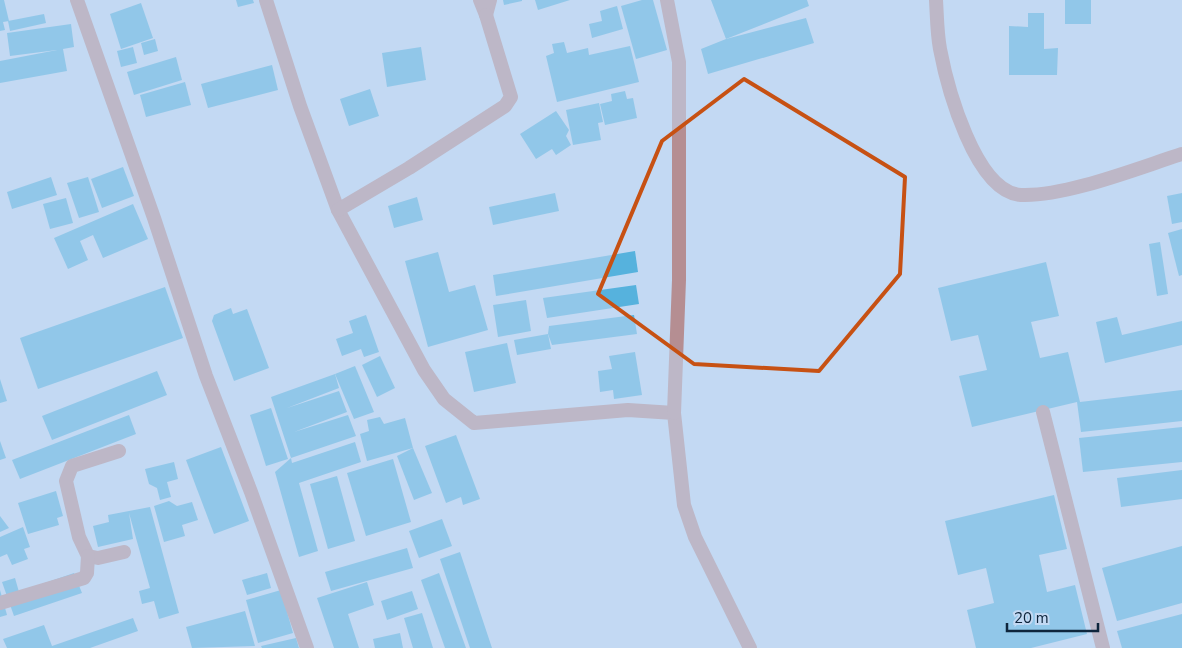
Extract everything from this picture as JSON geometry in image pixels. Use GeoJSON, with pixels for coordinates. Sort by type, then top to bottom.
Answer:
{"type":"FeatureCollection","features":[{"type":"Feature","properties":{"kind":"street"},"geometry":{"type":"LineString","coordinates":[[77,0],[154,218],[206,376],[251,492],[307,648]]}},
{"type":"Feature","properties":{"kind":"street"},"geometry":{"type":"LineString","coordinates":[[266,0],[300,106],[338,210],[424,370],[444,399],[474,423],[628,410],[674,413]]}},
{"type":"Feature","properties":{"kind":"street"},"geometry":{"type":"LineString","coordinates":[[338,210],[409,168],[505,106],[511,97],[480,0]]}},
{"type":"Feature","properties":{"kind":"street"},"geometry":{"type":"LineString","coordinates":[[486,15],[490,0]]}},
{"type":"Feature","properties":{"kind":"street"},"geometry":{"type":"LineString","coordinates":[[667,0],[679,62],[679,280],[674,413],[684,505],[695,537],[750,648]]}},
{"type":"Feature","properties":{"kind":"street"},"geometry":{"type":"LineString","coordinates":[[936,0],[939,47],[954,109],[976,155],[993,182],[1018,195],[1050,194],[1182,154]]}},
{"type":"Feature","properties":{"kind":"street"},"geometry":{"type":"LineString","coordinates":[[1043,412],[1103,648]]}},
{"type":"Feature","properties":{"kind":"street"},"geometry":{"type":"LineString","coordinates":[[0,603],[84,578],[87,573],[88,556],[79,538],[66,481],[72,466],[119,451]]}},
{"type":"Feature","properties":{"kind":"street"},"geometry":{"type":"LineString","coordinates":[[88,556],[98,558],[124,552]]}},
{"type":"Feature","properties":{"kind":"highlighted area"},"geometry":{"type":"Polygon","coordinates":[[[744,79],[905,177],[900,274],[819,371],[694,364],[598,294],[662,141],[744,79]]]}},
{"type":"Feature","properties":{"kind":"building"},"geometry":{"type":"Polygon","coordinates":[[[0,0],[4,0],[9,21],[3,22],[5,30],[0,31],[0,0]]]}},
{"type":"Feature","properties":{"kind":"building"},"geometry":{"type":"Polygon","coordinates":[[[236,0],[253,0],[254,3],[238,7],[236,0]]]}},
{"type":"Feature","properties":{"kind":"building"},"geometry":{"type":"Polygon","coordinates":[[[503,0],[522,0],[522,1],[504,5],[503,0]]]}},
{"type":"Feature","properties":{"kind":"building"},"geometry":{"type":"Polygon","coordinates":[[[535,0],[570,0],[538,10],[535,0]]]}},
{"type":"Feature","properties":{"kind":"building"},"geometry":{"type":"Polygon","coordinates":[[[642,0],[653,0],[667,50],[636,59],[621,6],[642,0]]]}},
{"type":"Feature","properties":{"kind":"building"},"geometry":{"type":"Polygon","coordinates":[[[711,0],[807,0],[809,6],[726,39],[711,0]]]}},
{"type":"Feature","properties":{"kind":"building"},"geometry":{"type":"Polygon","coordinates":[[[1065,0],[1091,0],[1091,24],[1065,24],[1065,0]]]}},
{"type":"Feature","properties":{"kind":"building"},"geometry":{"type":"Polygon","coordinates":[[[141,3],[153,38],[121,49],[110,14],[141,3]]]}},
{"type":"Feature","properties":{"kind":"building"},"geometry":{"type":"Polygon","coordinates":[[[617,6],[623,29],[592,38],[589,24],[602,21],[600,11],[617,6]]]}},
{"type":"Feature","properties":{"kind":"building"},"geometry":{"type":"Polygon","coordinates":[[[1028,13],[1044,13],[1044,49],[1058,48],[1057,75],[1009,75],[1009,26],[1028,27],[1028,13]]]}},
{"type":"Feature","properties":{"kind":"building"},"geometry":{"type":"Polygon","coordinates":[[[44,14],[46,23],[10,31],[8,21],[44,14]]]}},
{"type":"Feature","properties":{"kind":"building"},"geometry":{"type":"Polygon","coordinates":[[[806,18],[814,43],[708,74],[701,49],[726,39],[806,18]]]}},
{"type":"Feature","properties":{"kind":"building"},"geometry":{"type":"Polygon","coordinates":[[[71,24],[74,47],[63,49],[67,71],[0,83],[0,61],[57,50],[10,56],[7,33],[71,24]]]}},
{"type":"Feature","properties":{"kind":"building"},"geometry":{"type":"Polygon","coordinates":[[[155,39],[158,51],[144,55],[141,43],[155,39]]]}},
{"type":"Feature","properties":{"kind":"building"},"geometry":{"type":"Polygon","coordinates":[[[564,42],[567,53],[588,48],[589,55],[630,46],[639,82],[557,102],[546,56],[554,53],[552,44],[564,42]]]}},
{"type":"Feature","properties":{"kind":"building"},"geometry":{"type":"Polygon","coordinates":[[[133,47],[137,63],[121,67],[117,51],[133,47]]]}},
{"type":"Feature","properties":{"kind":"building"},"geometry":{"type":"Polygon","coordinates":[[[421,47],[426,80],[387,87],[382,53],[421,47]]]}},
{"type":"Feature","properties":{"kind":"building"},"geometry":{"type":"Polygon","coordinates":[[[176,57],[182,80],[134,95],[127,72],[176,57]]]}},
{"type":"Feature","properties":{"kind":"building"},"geometry":{"type":"Polygon","coordinates":[[[272,65],[278,90],[208,108],[201,84],[272,65]]]}},
{"type":"Feature","properties":{"kind":"building"},"geometry":{"type":"Polygon","coordinates":[[[185,82],[191,105],[146,117],[140,95],[185,82]]]}},
{"type":"Feature","properties":{"kind":"building"},"geometry":{"type":"Polygon","coordinates":[[[370,89],[379,116],[349,126],[340,99],[370,89]]]}},
{"type":"Feature","properties":{"kind":"building"},"geometry":{"type":"Polygon","coordinates":[[[625,91],[627,99],[633,98],[637,118],[605,125],[600,104],[612,101],[611,94],[625,91]]]}},
{"type":"Feature","properties":{"kind":"building"},"geometry":{"type":"Polygon","coordinates":[[[599,103],[603,122],[598,123],[601,140],[573,145],[566,110],[599,103]]]}},
{"type":"Feature","properties":{"kind":"building"},"geometry":{"type":"Polygon","coordinates":[[[556,111],[569,130],[566,136],[571,145],[556,155],[552,149],[536,159],[520,134],[556,111]]]}},
{"type":"Feature","properties":{"kind":"building"},"geometry":{"type":"Polygon","coordinates":[[[123,167],[134,196],[102,208],[91,179],[123,167]]]}},
{"type":"Feature","properties":{"kind":"building"},"geometry":{"type":"Polygon","coordinates":[[[51,177],[57,195],[12,209],[7,192],[51,177]]]}},
{"type":"Feature","properties":{"kind":"building"},"geometry":{"type":"Polygon","coordinates":[[[88,177],[99,212],[79,218],[67,183],[88,177]]]}},
{"type":"Feature","properties":{"kind":"building"},"geometry":{"type":"Polygon","coordinates":[[[555,193],[559,211],[493,225],[489,207],[555,193]]]}},
{"type":"Feature","properties":{"kind":"building"},"geometry":{"type":"Polygon","coordinates":[[[1182,193],[1182,222],[1172,224],[1167,196],[1182,193]]]}},
{"type":"Feature","properties":{"kind":"building"},"geometry":{"type":"Polygon","coordinates":[[[417,197],[423,220],[394,228],[388,206],[417,197]]]}},
{"type":"Feature","properties":{"kind":"building"},"geometry":{"type":"Polygon","coordinates":[[[66,198],[73,223],[50,229],[43,204],[66,198]]]}},
{"type":"Feature","properties":{"kind":"building"},"geometry":{"type":"Polygon","coordinates":[[[133,204],[148,239],[103,258],[93,235],[80,241],[88,260],[68,269],[54,238],[133,204]]]}},
{"type":"Feature","properties":{"kind":"building"},"geometry":{"type":"Polygon","coordinates":[[[1182,229],[1182,275],[1179,276],[1168,233],[1182,229]]]}},
{"type":"Feature","properties":{"kind":"building"},"geometry":{"type":"Polygon","coordinates":[[[1160,242],[1168,294],[1157,296],[1149,244],[1160,242]]]}},
{"type":"Feature","properties":{"kind":"building"},"geometry":{"type":"Polygon","coordinates":[[[635,251],[638,272],[496,296],[493,275],[635,251]]]}},
{"type":"Feature","properties":{"kind":"building"},"geometry":{"type":"Polygon","coordinates":[[[438,252],[449,292],[475,285],[488,330],[428,347],[405,261],[438,252]]]}},
{"type":"Feature","properties":{"kind":"building"},"geometry":{"type":"Polygon","coordinates":[[[1046,262],[1059,316],[1031,322],[1040,358],[1068,352],[1080,402],[1182,390],[1182,421],[1081,432],[1077,402],[972,427],[959,376],[987,370],[978,335],[951,341],[938,288],[1046,262]]]}},
{"type":"Feature","properties":{"kind":"building"},"geometry":{"type":"Polygon","coordinates":[[[636,285],[639,304],[547,318],[543,298],[636,285]]]}},
{"type":"Feature","properties":{"kind":"building"},"geometry":{"type":"Polygon","coordinates":[[[165,287],[183,338],[38,389],[20,338],[165,287]]]}},
{"type":"Feature","properties":{"kind":"building"},"geometry":{"type":"Polygon","coordinates":[[[526,300],[531,331],[498,337],[493,305],[526,300]]]}},
{"type":"Feature","properties":{"kind":"building"},"geometry":{"type":"Polygon","coordinates":[[[231,308],[233,314],[247,309],[269,368],[234,381],[212,321],[214,315],[231,308]]]}},
{"type":"Feature","properties":{"kind":"building"},"geometry":{"type":"Polygon","coordinates":[[[366,315],[379,352],[364,357],[361,349],[342,356],[336,339],[353,333],[349,321],[366,315]]]}},
{"type":"Feature","properties":{"kind":"building"},"geometry":{"type":"Polygon","coordinates":[[[634,315],[637,334],[552,345],[548,334],[549,326],[634,315]]]}},
{"type":"Feature","properties":{"kind":"building"},"geometry":{"type":"Polygon","coordinates":[[[1117,317],[1122,335],[1182,321],[1182,345],[1105,363],[1096,322],[1117,317]]]}},
{"type":"Feature","properties":{"kind":"building"},"geometry":{"type":"Polygon","coordinates":[[[548,334],[551,349],[517,355],[514,340],[548,334]]]}},
{"type":"Feature","properties":{"kind":"building"},"geometry":{"type":"Polygon","coordinates":[[[507,343],[516,383],[474,392],[465,352],[507,343]]]}},
{"type":"Feature","properties":{"kind":"building"},"geometry":{"type":"Polygon","coordinates":[[[635,352],[642,395],[614,399],[613,390],[600,392],[598,371],[612,369],[609,356],[635,352]]]}},
{"type":"Feature","properties":{"kind":"building"},"geometry":{"type":"Polygon","coordinates":[[[380,356],[395,388],[377,397],[362,365],[380,356]]]}},
{"type":"Feature","properties":{"kind":"building"},"geometry":{"type":"Polygon","coordinates":[[[355,366],[374,412],[354,419],[335,374],[355,366]]]}},
{"type":"Feature","properties":{"kind":"building"},"geometry":{"type":"Polygon","coordinates":[[[157,371],[167,395],[52,440],[42,416],[157,371]]]}},
{"type":"Feature","properties":{"kind":"building"},"geometry":{"type":"Polygon","coordinates":[[[335,374],[339,388],[287,408],[339,391],[347,412],[294,432],[348,415],[356,436],[291,458],[271,397],[335,374]]]}},
{"type":"Feature","properties":{"kind":"building"},"geometry":{"type":"Polygon","coordinates":[[[0,379],[7,401],[0,403],[0,379]]]}},
{"type":"Feature","properties":{"kind":"building"},"geometry":{"type":"Polygon","coordinates":[[[271,408],[288,459],[266,466],[250,415],[271,408]]]}},
{"type":"Feature","properties":{"kind":"building"},"geometry":{"type":"Polygon","coordinates":[[[129,415],[136,434],[20,479],[12,460],[129,415]]]}},
{"type":"Feature","properties":{"kind":"building"},"geometry":{"type":"Polygon","coordinates":[[[380,417],[384,424],[405,418],[413,448],[367,461],[360,434],[369,431],[367,420],[380,417]]]}},
{"type":"Feature","properties":{"kind":"building"},"geometry":{"type":"Polygon","coordinates":[[[1182,427],[1182,462],[1083,472],[1079,438],[1182,427]]]}},
{"type":"Feature","properties":{"kind":"building"},"geometry":{"type":"Polygon","coordinates":[[[456,435],[480,499],[463,505],[461,497],[446,503],[425,446],[456,435]]]}},
{"type":"Feature","properties":{"kind":"building"},"geometry":{"type":"Polygon","coordinates":[[[0,441],[6,458],[0,460],[0,441]]]}},
{"type":"Feature","properties":{"kind":"building"},"geometry":{"type":"Polygon","coordinates":[[[355,442],[361,462],[299,483],[318,551],[299,557],[275,472],[291,458],[292,463],[355,442]]]}},
{"type":"Feature","properties":{"kind":"building"},"geometry":{"type":"Polygon","coordinates":[[[221,447],[249,521],[214,534],[186,460],[221,447]]]}},
{"type":"Feature","properties":{"kind":"building"},"geometry":{"type":"Polygon","coordinates":[[[413,448],[432,493],[414,500],[397,456],[413,448]]]}},
{"type":"Feature","properties":{"kind":"building"},"geometry":{"type":"Polygon","coordinates":[[[393,459],[411,522],[366,536],[347,473],[393,459]]]}},
{"type":"Feature","properties":{"kind":"building"},"geometry":{"type":"Polygon","coordinates":[[[174,462],[178,479],[167,482],[171,497],[160,500],[157,488],[149,484],[145,469],[174,462]]]}},
{"type":"Feature","properties":{"kind":"building"},"geometry":{"type":"Polygon","coordinates":[[[1182,470],[1182,499],[1121,507],[1117,478],[1182,470]]]}},
{"type":"Feature","properties":{"kind":"building"},"geometry":{"type":"Polygon","coordinates":[[[337,476],[355,541],[328,549],[310,484],[337,476]]]}},
{"type":"Feature","properties":{"kind":"building"},"geometry":{"type":"Polygon","coordinates":[[[56,491],[63,516],[57,518],[59,525],[28,534],[18,503],[56,491]]]}},
{"type":"Feature","properties":{"kind":"building"},"geometry":{"type":"Polygon","coordinates":[[[1054,495],[1067,549],[1039,555],[1047,592],[1075,585],[1087,634],[1031,648],[976,648],[967,610],[994,603],[986,568],[958,575],[945,521],[1054,495]]]}},
{"type":"Feature","properties":{"kind":"building"},"geometry":{"type":"Polygon","coordinates":[[[169,501],[177,506],[192,502],[198,520],[182,525],[185,536],[164,542],[154,506],[169,501]]]}},
{"type":"Feature","properties":{"kind":"building"},"geometry":{"type":"Polygon","coordinates":[[[150,507],[179,613],[159,619],[154,601],[142,604],[139,591],[150,588],[129,513],[133,539],[98,547],[93,526],[109,522],[108,515],[150,507]]]}},
{"type":"Feature","properties":{"kind":"building"},"geometry":{"type":"Polygon","coordinates":[[[0,516],[9,528],[0,532],[0,516]]]}},
{"type":"Feature","properties":{"kind":"building"},"geometry":{"type":"Polygon","coordinates":[[[442,519],[452,546],[419,558],[409,531],[442,519]]]}},
{"type":"Feature","properties":{"kind":"building"},"geometry":{"type":"Polygon","coordinates":[[[23,527],[30,547],[24,549],[28,559],[12,565],[7,554],[0,557],[0,537],[23,527]]]}},
{"type":"Feature","properties":{"kind":"building"},"geometry":{"type":"Polygon","coordinates":[[[1182,546],[1182,603],[1117,621],[1102,568],[1182,546]]]}},
{"type":"Feature","properties":{"kind":"building"},"geometry":{"type":"Polygon","coordinates":[[[407,548],[413,568],[331,591],[325,572],[407,548]]]}},
{"type":"Feature","properties":{"kind":"building"},"geometry":{"type":"Polygon","coordinates":[[[460,552],[492,648],[470,648],[440,559],[460,552]]]}},
{"type":"Feature","properties":{"kind":"building"},"geometry":{"type":"Polygon","coordinates":[[[74,573],[82,593],[14,616],[2,582],[15,578],[19,592],[74,573]]]}},
{"type":"Feature","properties":{"kind":"building"},"geometry":{"type":"Polygon","coordinates":[[[267,573],[271,588],[247,595],[242,580],[267,573]]]}},
{"type":"Feature","properties":{"kind":"building"},"geometry":{"type":"Polygon","coordinates":[[[439,573],[466,648],[445,648],[421,580],[439,573]]]}},
{"type":"Feature","properties":{"kind":"building"},"geometry":{"type":"Polygon","coordinates":[[[367,582],[374,605],[348,614],[359,648],[334,648],[317,598],[367,582]]]}},
{"type":"Feature","properties":{"kind":"building"},"geometry":{"type":"Polygon","coordinates":[[[0,590],[7,615],[0,617],[0,590]]]}},
{"type":"Feature","properties":{"kind":"building"},"geometry":{"type":"Polygon","coordinates":[[[281,590],[293,633],[258,643],[246,600],[281,590]]]}},
{"type":"Feature","properties":{"kind":"building"},"geometry":{"type":"Polygon","coordinates":[[[412,591],[418,609],[387,620],[381,601],[412,591]]]}},
{"type":"Feature","properties":{"kind":"building"},"geometry":{"type":"Polygon","coordinates":[[[245,611],[255,646],[192,648],[186,627],[245,611]]]}},
{"type":"Feature","properties":{"kind":"building"},"geometry":{"type":"Polygon","coordinates":[[[422,613],[433,648],[413,648],[404,618],[422,613]]]}},
{"type":"Feature","properties":{"kind":"building"},"geometry":{"type":"Polygon","coordinates":[[[1182,614],[1182,648],[1122,648],[1117,631],[1182,614]]]}},
{"type":"Feature","properties":{"kind":"building"},"geometry":{"type":"Polygon","coordinates":[[[133,618],[138,631],[90,648],[7,648],[3,639],[44,625],[52,646],[133,618]]]}},
{"type":"Feature","properties":{"kind":"building"},"geometry":{"type":"Polygon","coordinates":[[[400,633],[403,648],[375,648],[373,639],[400,633]]]}},
{"type":"Feature","properties":{"kind":"building"},"geometry":{"type":"Polygon","coordinates":[[[296,638],[299,648],[262,648],[261,646],[296,638]]]}}]}
